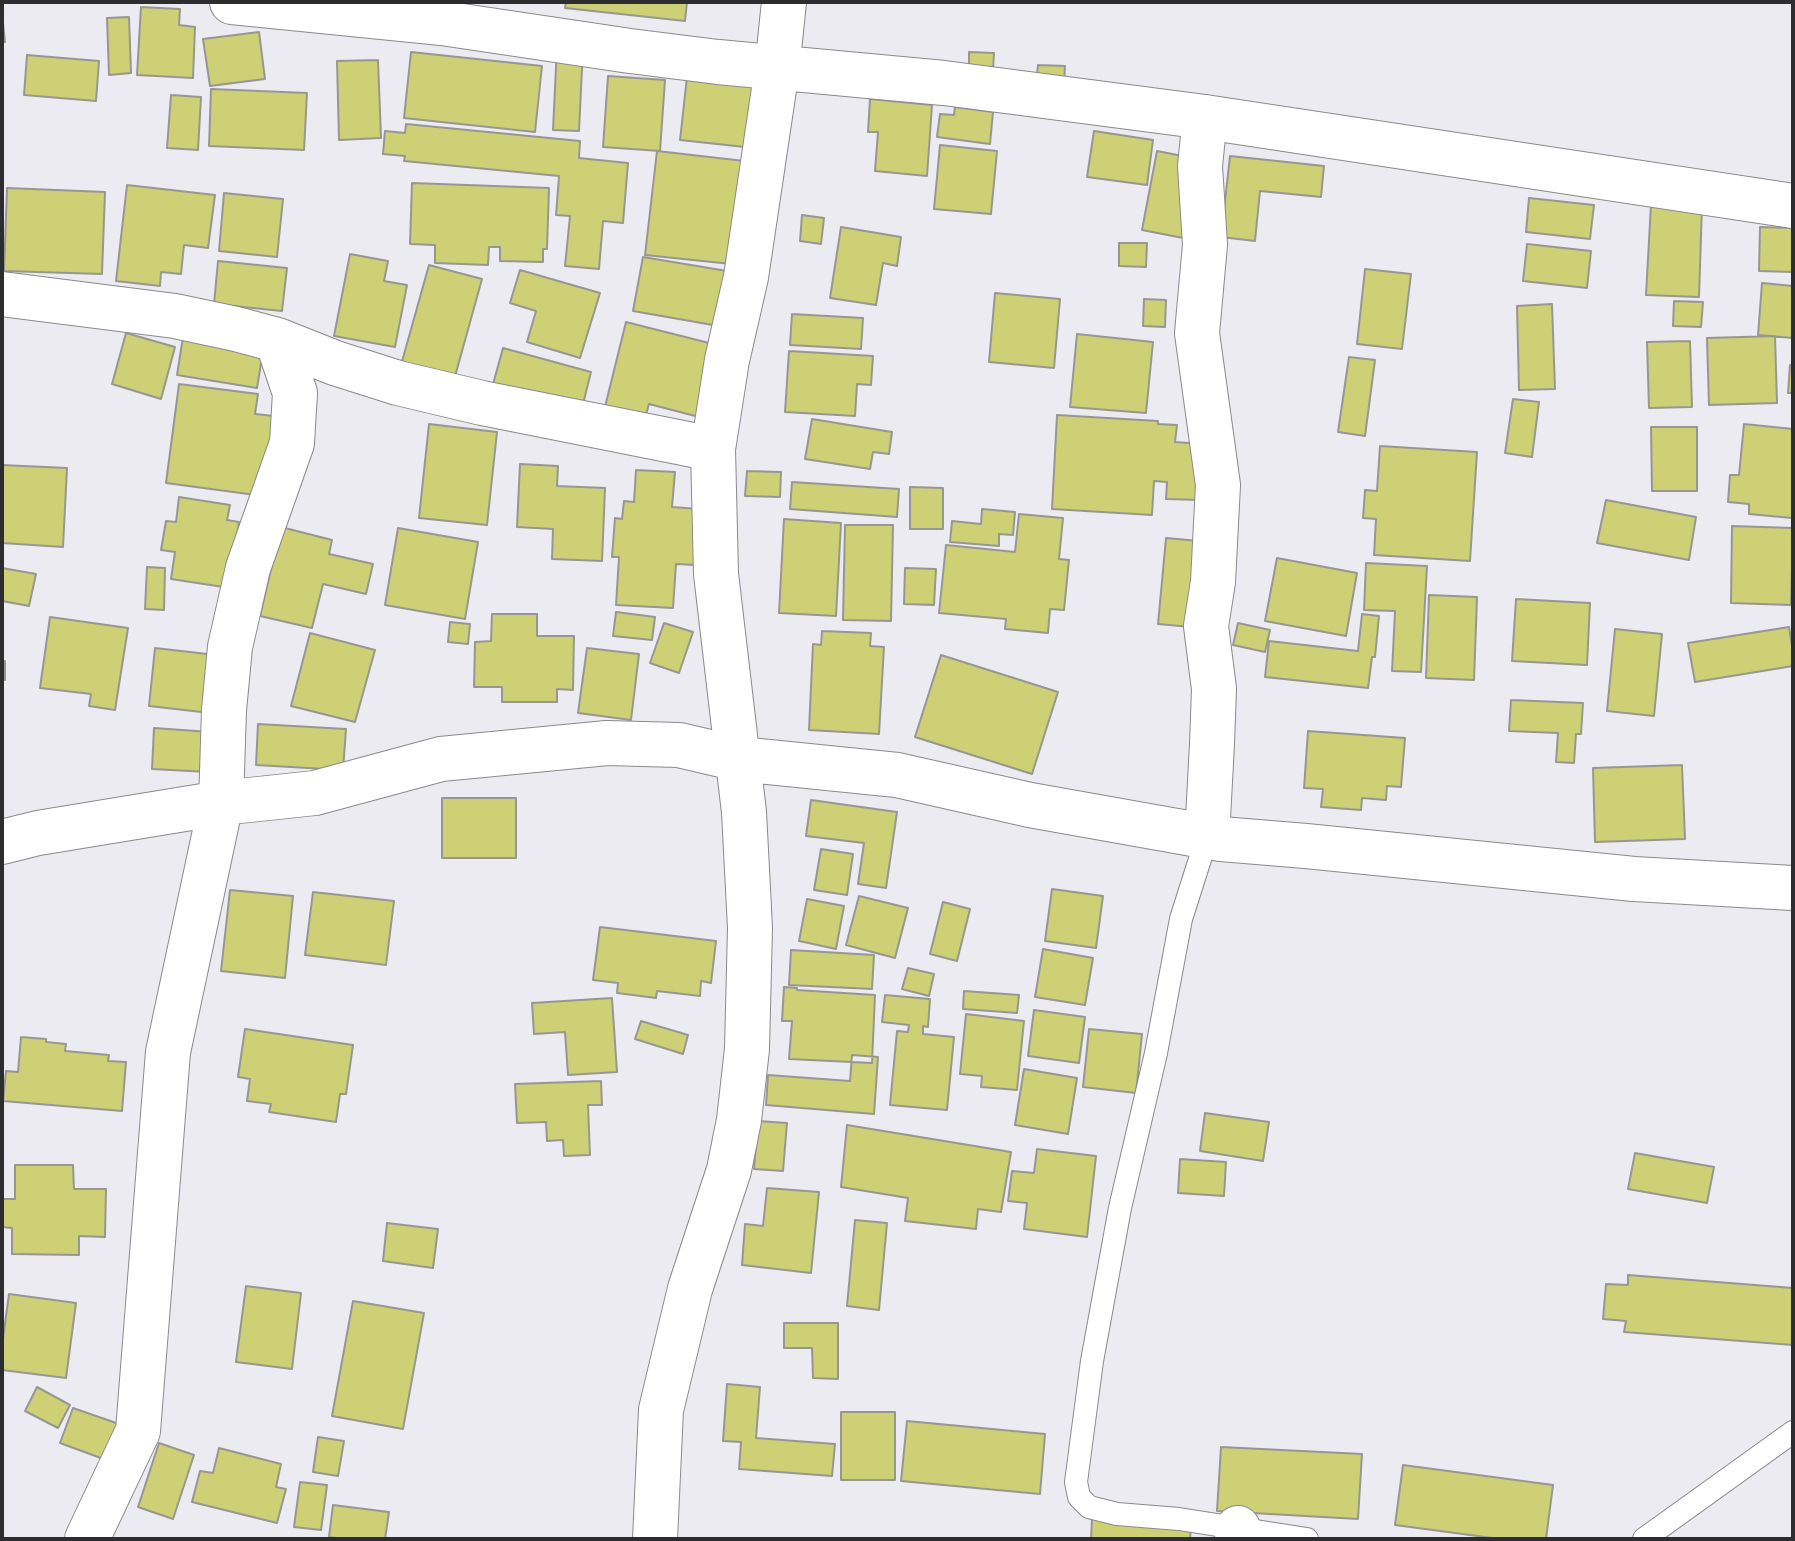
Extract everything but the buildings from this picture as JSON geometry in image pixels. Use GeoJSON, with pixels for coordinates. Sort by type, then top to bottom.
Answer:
{"type":"FeatureCollection","features":[{"type":"Feature","properties":{"kind":"street"},"geometry":{"type":"LineString","coordinates":[[232,2],[442,23],[630,51],[777,69],[944,83],[1205,117],[1793,206]]}},
{"type":"Feature","properties":{"kind":"street"},"geometry":{"type":"LineString","coordinates":[[655,1539],[661,1410],[690,1289],[729,1170],[739,1120],[747,1049],[750,928],[744,812],[716,574],[713,449],[727,360],[746,277],[784,2]]}},
{"type":"Feature","properties":{"kind":"street"},"geometry":{"type":"LineString","coordinates":[[1205,117],[1200,166],[1205,245],[1197,333],[1218,485],[1213,582],[1206,626],[1214,689],[1207,837]]}},
{"type":"Feature","properties":{"kind":"street"},"geometry":{"type":"LineString","coordinates":[[2,294],[175,316],[236,329],[277,340],[398,383],[713,449]]}},
{"type":"Feature","properties":{"kind":"street"},"geometry":{"type":"LineString","coordinates":[[87,1539],[138,1431],[168,1052],[221,803],[230,647],[248,568],[292,443],[295,393],[277,340]]}},
{"type":"Feature","properties":{"kind":"street"},"geometry":{"type":"LineString","coordinates":[[2,842],[38,833],[221,803],[315,793],[441,759],[607,743],[679,745],[739,759],[897,775],[1030,805],[1207,837],[1634,879],[1793,888]]}},
{"type":"Feature","properties":{"kind":"lane"},"geometry":{"type":"LineString","coordinates":[[1207,837],[1181,919],[1156,1053],[1120,1208],[1092,1361],[1076,1482],[1079,1497],[1089,1507],[1117,1514],[1179,1519],[1238,1533],[1307,1539]]}},
{"type":"Feature","properties":{"kind":"lane"},"geometry":{"type":"LineString","coordinates":[[1644,1539],[1793,1432]]}}]}
